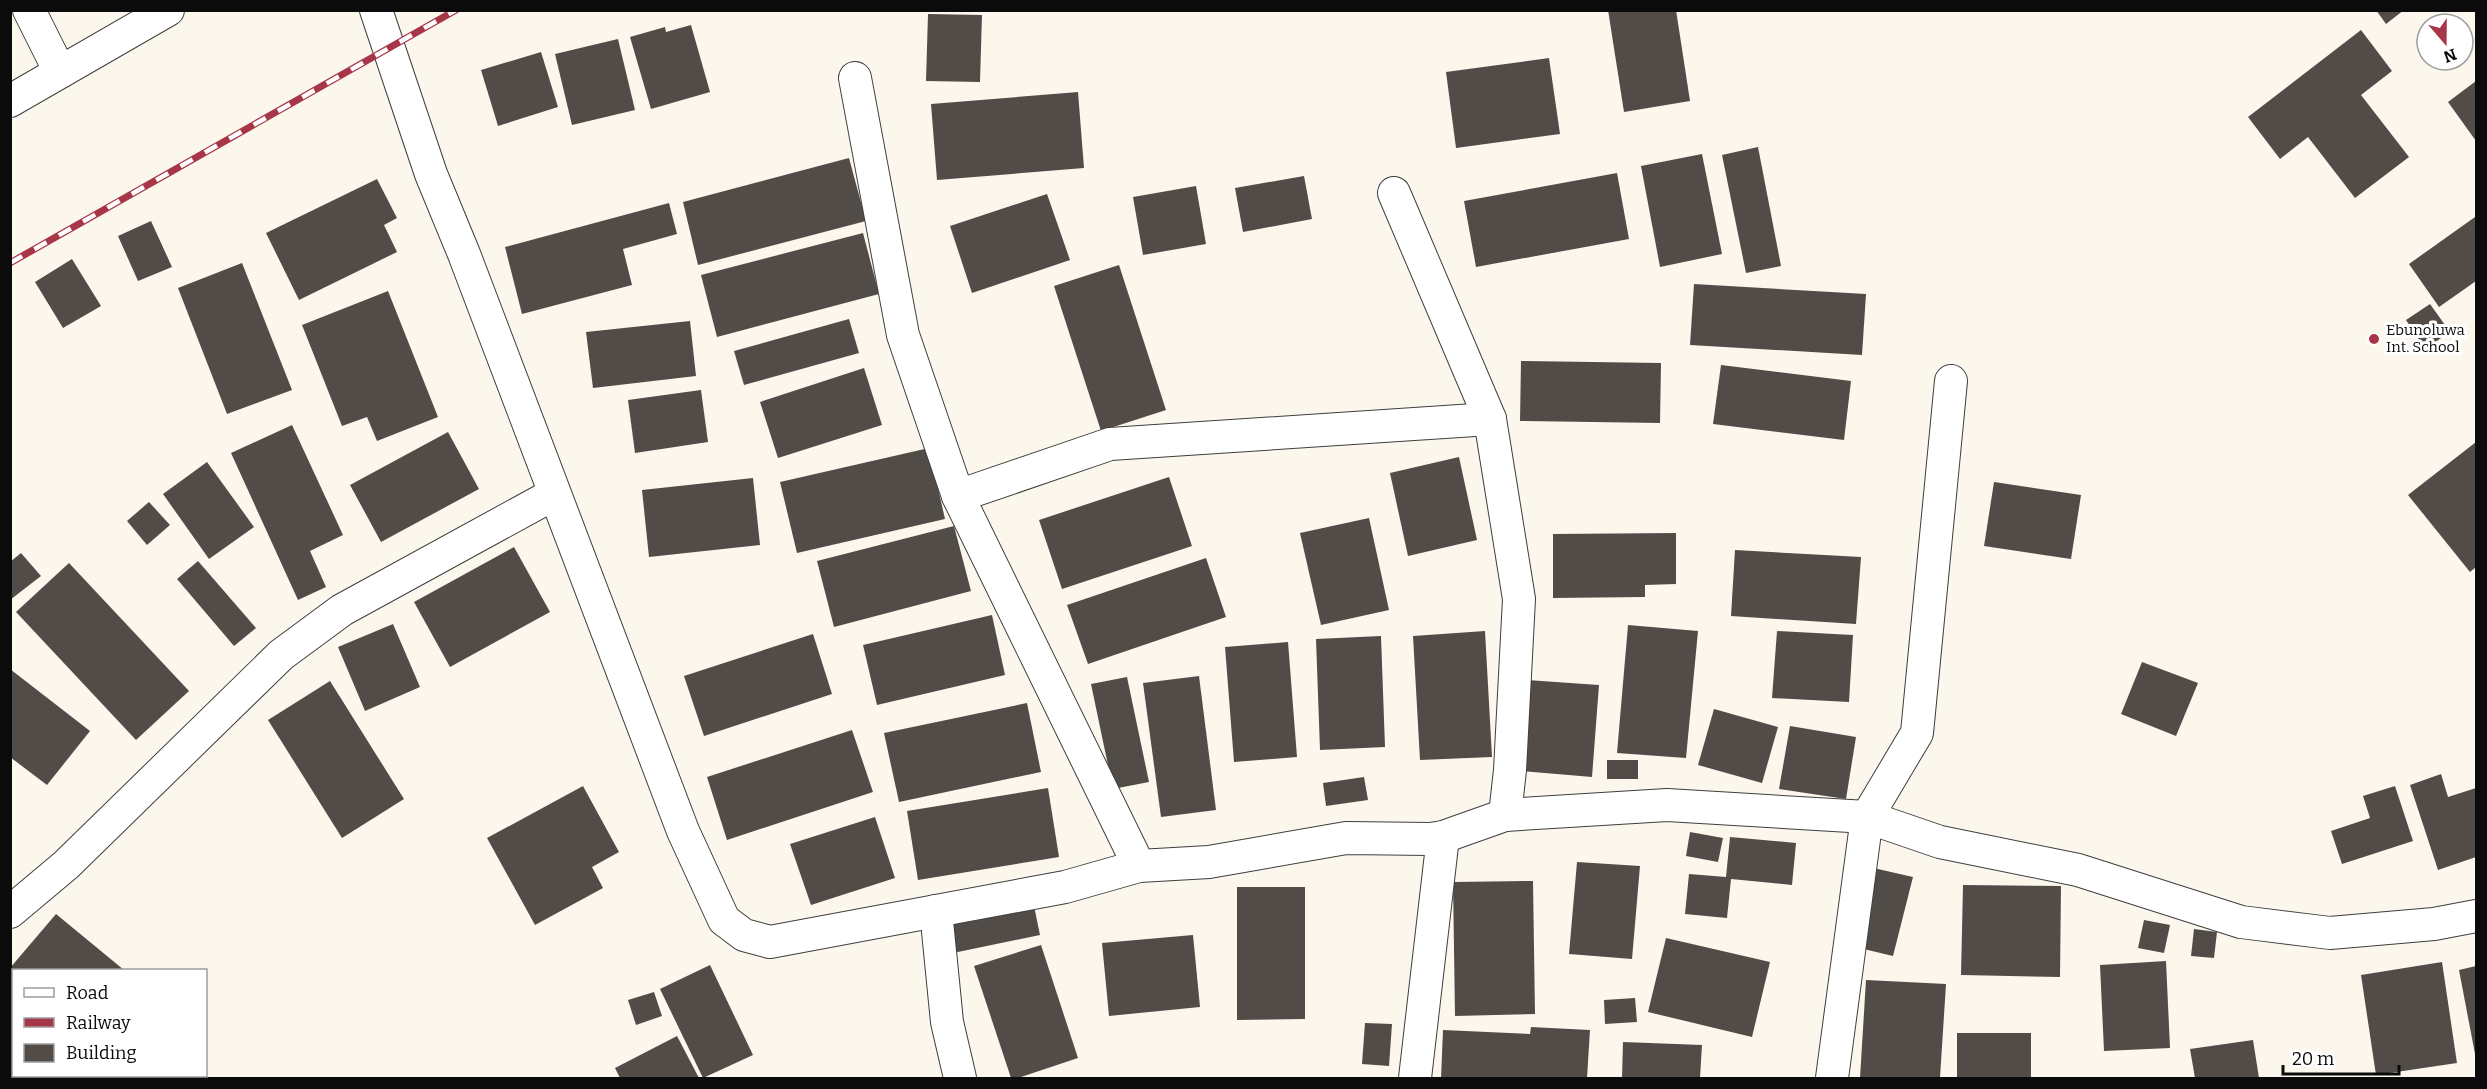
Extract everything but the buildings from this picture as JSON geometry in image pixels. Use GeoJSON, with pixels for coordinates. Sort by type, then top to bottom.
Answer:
{"type":"FeatureCollection","features":[{"type":"Feature","properties":{"kind":"street"},"geometry":{"type":"LineString","coordinates":[[29,10],[60,72]]}},
{"type":"Feature","properties":{"kind":"street"},"geometry":{"type":"LineString","coordinates":[[10,101],[168,10]]}},
{"type":"Feature","properties":{"kind":"street"},"geometry":{"type":"LineString","coordinates":[[376,10],[431,174],[464,254],[683,831],[724,921],[744,935],[770,942],[1065,887],[1139,866],[1209,862],[1346,838],[1430,839],[1443,837],[1505,815],[1667,805],[1868,817],[1940,842],[2078,870],[2241,922],[2330,933],[2434,924],[2476,916]]}},
{"type":"Feature","properties":{"kind":"street"},"geometry":{"type":"LineString","coordinates":[[855,78],[903,335],[958,496],[1139,866]]}},
{"type":"Feature","properties":{"kind":"street"},"geometry":{"type":"LineString","coordinates":[[1394,193],[1490,419],[1519,599],[1510,770],[1505,815]]}},
{"type":"Feature","properties":{"kind":"street"},"geometry":{"type":"LineString","coordinates":[[1832,1078],[1868,817],[1917,733],[1951,381]]}},
{"type":"Feature","properties":{"kind":"street"},"geometry":{"type":"LineString","coordinates":[[958,496],[1110,444],[1490,419]]}},
{"type":"Feature","properties":{"kind":"street"},"geometry":{"type":"LineString","coordinates":[[10,912],[66,865],[281,655],[342,610],[555,494]]}},
{"type":"Feature","properties":{"kind":"street"},"geometry":{"type":"LineString","coordinates":[[1415,1078],[1443,837]]}},
{"type":"Feature","properties":{"kind":"street"},"geometry":{"type":"LineString","coordinates":[[936,911],[947,1022],[960,1078]]}},
{"type":"Feature","properties":{"kind":"railway"},"geometry":{"type":"LineString","coordinates":[[10,263],[456,10]]}},
{"type":"Feature","properties":{"kind":"place","name":"Ebunoluwa Int. School"},"geometry":{"type":"Point","coordinates":[2374,339]}}]}
